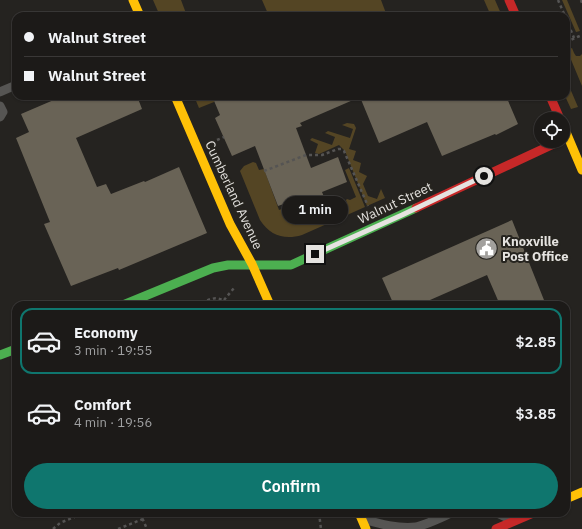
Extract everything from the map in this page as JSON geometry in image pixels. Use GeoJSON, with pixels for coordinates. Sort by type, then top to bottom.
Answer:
{"type":"FeatureCollection","features":[{"type":"Feature","properties":{"kind":"street"},"geometry":{"type":"LineString","coordinates":[[133,0],[138,12]]}},
{"type":"Feature","properties":{"kind":"street"},"geometry":{"type":"LineString","coordinates":[[509,0],[514,12]]}},
{"type":"Feature","properties":{"kind":"street","name":"Cumberland Avenue"},"geometry":{"type":"LineString","coordinates":[[176,100],[230,224],[252,264],[268,301]]}},
{"type":"Feature","properties":{"kind":"street"},"geometry":{"type":"LineString","coordinates":[[552,100],[557,112]]}},
{"type":"Feature","properties":{"kind":"street"},"geometry":{"type":"LineString","coordinates":[[570,144],[582,170]]}},
{"type":"Feature","properties":{"kind":"street","name":"Walnut Street"},"geometry":{"type":"LineString","coordinates":[[133,301],[213,268],[228,265],[291,264],[402,215],[546,148]]}},
{"type":"Feature","properties":{"kind":"street"},"geometry":{"type":"LineString","coordinates":[[0,355],[12,350]]}},
{"type":"Feature","properties":{"kind":"street"},"geometry":{"type":"LineString","coordinates":[[570,497],[582,492]]}},
{"type":"Feature","properties":{"kind":"street"},"geometry":{"type":"LineString","coordinates":[[361,517],[366,529]]}},
{"type":"Feature","properties":{"kind":"street"},"geometry":{"type":"LineString","coordinates":[[496,529],[524,517]]}},
{"type":"Feature","properties":{"kind":"lane"},"geometry":{"type":"LineString","coordinates":[[0,92],[12,87]]}},
{"type":"Feature","properties":{"kind":"lane"},"geometry":{"type":"LineString","coordinates":[[0,106],[2,112],[0,117]]}},
{"type":"Feature","properties":{"kind":"lane"},"geometry":{"type":"LineString","coordinates":[[364,517],[394,527],[410,528],[441,517]]}},
{"type":"Feature","properties":{"kind":"lane"},"geometry":{"type":"LineString","coordinates":[[506,517],[514,521]]}},
{"type":"Feature","properties":{"kind":"path"},"geometry":{"type":"LineString","coordinates":[[558,0],[563,12]]}},
{"type":"Feature","properties":{"kind":"path"},"geometry":{"type":"LineString","coordinates":[[570,29],[574,38]]}},
{"type":"Feature","properties":{"kind":"path"},"geometry":{"type":"LineString","coordinates":[[570,40],[582,35]]}},
{"type":"Feature","properties":{"kind":"path"},"geometry":{"type":"LineString","coordinates":[[264,171],[306,155],[322,155],[341,149],[344,151],[368,208]]}},
{"type":"Feature","properties":{"kind":"path"},"geometry":{"type":"LineString","coordinates":[[206,301],[218,298],[224,300],[237,283]]}},
{"type":"Feature","properties":{"kind":"path"},"geometry":{"type":"LineString","coordinates":[[53,529],[60,522],[73,517]]}},
{"type":"Feature","properties":{"kind":"path"},"geometry":{"type":"LineString","coordinates":[[320,517],[321,529]]}},
{"type":"Feature","properties":{"kind":"path"},"geometry":{"type":"LineString","coordinates":[[118,529],[142,519],[147,529]]}},
{"type":"Feature","properties":{"kind":"shaded area"},"geometry":{"type":"Polygon","coordinates":[[[153,0],[181,0],[186,12],[158,12],[153,0]]]}},
{"type":"Feature","properties":{"kind":"shaded area"},"geometry":{"type":"Polygon","coordinates":[[[262,0],[381,0],[386,12],[267,12],[262,0]]]}},
{"type":"Feature","properties":{"kind":"shaded area"},"geometry":{"type":"Polygon","coordinates":[[[484,0],[495,0],[500,12],[489,12],[484,0]]]}},
{"type":"Feature","properties":{"kind":"shaded area"},"geometry":{"type":"Polygon","coordinates":[[[562,0],[567,0],[580,31],[576,32],[570,18],[570,12],[567,12],[562,0]]]}},
{"type":"Feature","properties":{"kind":"shaded area"},"geometry":{"type":"Polygon","coordinates":[[[572,48],[576,56],[580,56],[582,54],[582,86],[570,57],[570,49],[572,48]]]}},
{"type":"Feature","properties":{"kind":"shaded area"},"geometry":{"type":"Polygon","coordinates":[[[570,88],[578,107],[571,109],[567,100],[570,100],[570,88]]]}},
{"type":"Feature","properties":{"kind":"shaded area"},"geometry":{"type":"Polygon","coordinates":[[[196,100],[214,100],[214,102],[199,108],[196,100]]]}},
{"type":"Feature","properties":{"kind":"shaded area"},"geometry":{"type":"Polygon","coordinates":[[[347,123],[354,124],[356,128],[349,149],[356,151],[353,160],[361,163],[359,172],[367,176],[363,184],[368,196],[377,199],[381,189],[385,198],[367,206],[345,151],[339,145],[319,154],[315,153],[318,144],[310,140],[312,138],[332,145],[335,137],[325,133],[328,131],[350,138],[353,129],[342,125],[347,123]]]}},
{"type":"Feature","properties":{"kind":"shaded area"},"geometry":{"type":"Polygon","coordinates":[[[253,162],[256,163],[259,170],[264,169],[279,210],[293,205],[299,220],[339,204],[343,210],[348,207],[346,200],[356,197],[345,170],[349,168],[365,207],[302,235],[284,237],[273,233],[268,230],[260,220],[240,171],[244,166],[253,162]]]}},
{"type":"Feature","properties":{"kind":"building"},"geometry":{"type":"Polygon","coordinates":[[[54,100],[139,100],[142,109],[76,138],[97,187],[106,184],[111,194],[144,181],[145,182],[179,167],[207,233],[119,270],[118,268],[71,286],[44,224],[50,222],[16,138],[29,132],[21,114],[54,100]]]}},
{"type":"Feature","properties":{"kind":"building"},"geometry":{"type":"Polygon","coordinates":[[[214,100],[353,100],[300,123],[302,126],[296,128],[311,168],[338,157],[347,182],[322,192],[329,209],[299,220],[292,201],[278,206],[255,146],[232,156],[215,118],[220,115],[214,100]]]}},
{"type":"Feature","properties":{"kind":"building"},"geometry":{"type":"Polygon","coordinates":[[[361,100],[508,100],[518,124],[496,135],[495,134],[442,156],[427,122],[379,143],[361,100]]]}},
{"type":"Feature","properties":{"kind":"building","name":"Knoxville Post Office"},"geometry":{"type":"Polygon","coordinates":[[[512,220],[544,301],[498,301],[487,275],[431,301],[392,301],[382,278],[512,220]]]}},
{"type":"Feature","properties":{"kind":"traffic: fast"},"geometry":{"type":"LineString","coordinates":[[133,301],[213,268],[228,265],[291,265],[416,208]]}},
{"type":"Feature","properties":{"kind":"traffic: fast"},"geometry":{"type":"LineString","coordinates":[[0,355],[12,350]]}},
{"type":"Feature","properties":{"kind":"traffic: slow"},"geometry":{"type":"LineString","coordinates":[[133,0],[138,12]]}},
{"type":"Feature","properties":{"kind":"traffic: slow"},"geometry":{"type":"LineString","coordinates":[[177,100],[230,224],[252,264],[268,301]]}},
{"type":"Feature","properties":{"kind":"traffic: slow"},"geometry":{"type":"LineString","coordinates":[[570,142],[582,170]]}},
{"type":"Feature","properties":{"kind":"traffic: slow"},"geometry":{"type":"LineString","coordinates":[[570,497],[582,492]]}},
{"type":"Feature","properties":{"kind":"traffic: slow"},"geometry":{"type":"LineString","coordinates":[[361,517],[366,529]]}},
{"type":"Feature","properties":{"kind":"traffic: jam"},"geometry":{"type":"LineString","coordinates":[[509,0],[514,12]]}},
{"type":"Feature","properties":{"kind":"traffic: jam"},"geometry":{"type":"LineString","coordinates":[[552,100],[557,112]]}},
{"type":"Feature","properties":{"kind":"traffic: jam"},"geometry":{"type":"LineString","coordinates":[[416,208],[545,148]]}},
{"type":"Feature","properties":{"kind":"traffic: jam"},"geometry":{"type":"LineString","coordinates":[[496,529],[524,517]]}},
{"type":"Feature","properties":{"kind":"place","name":"Knoxville Post Office"},"geometry":{"type":"Point","coordinates":[486,248]}},
{"type":"Feature","properties":{"kind":"route"},"geometry":{"type":"LineString","coordinates":[[315,254],[484,176]]}}]}
